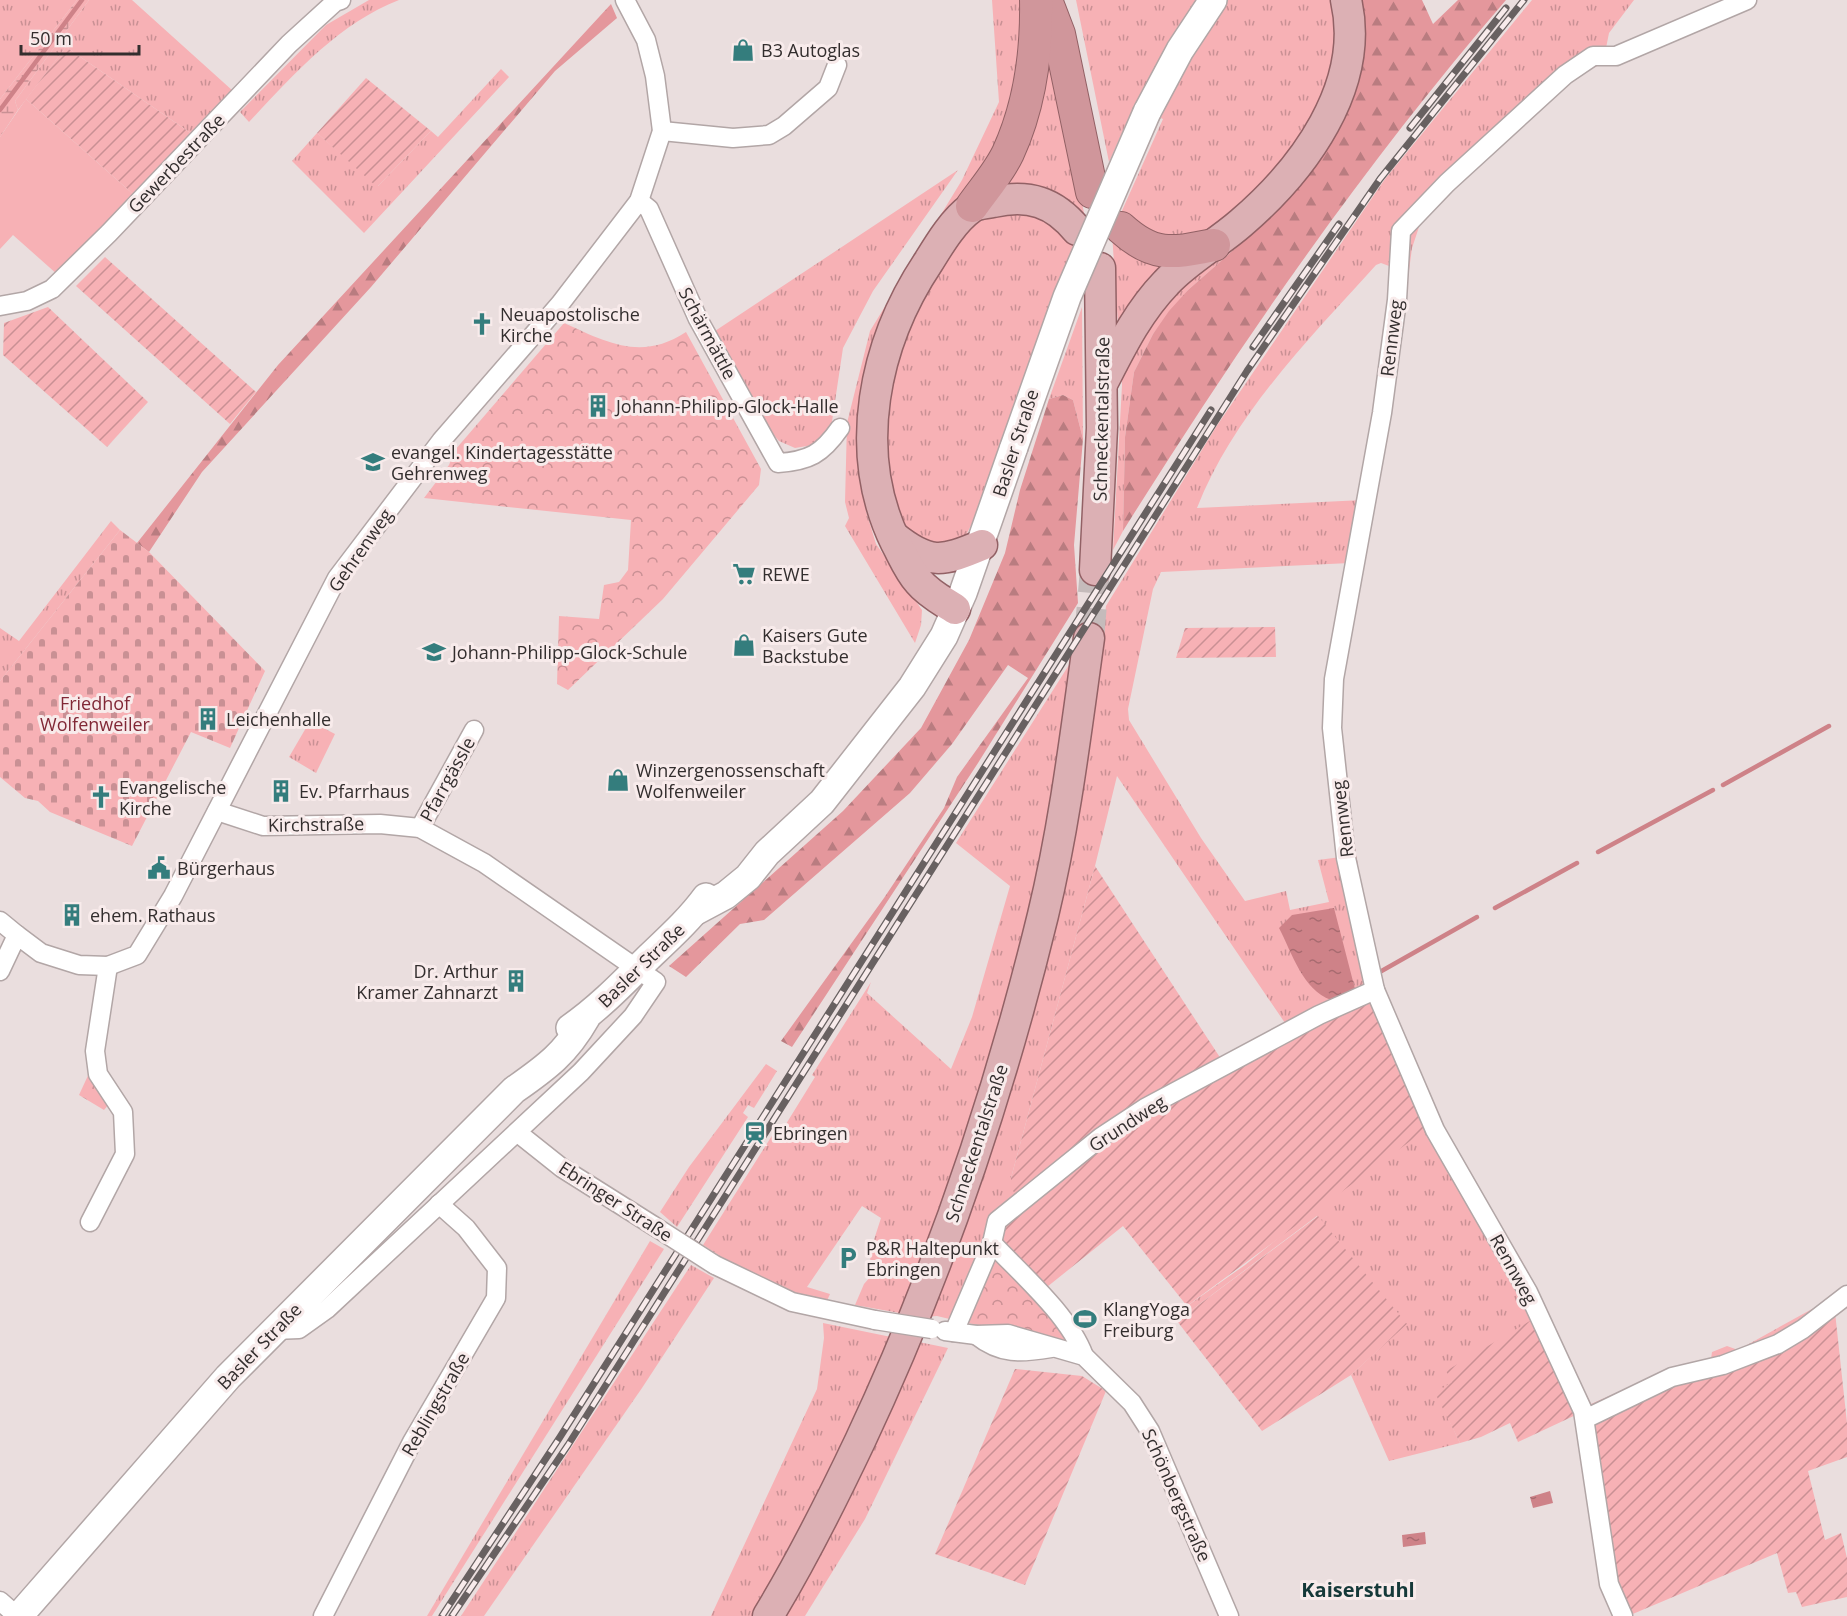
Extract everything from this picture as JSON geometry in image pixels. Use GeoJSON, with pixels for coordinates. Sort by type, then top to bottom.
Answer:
{"type":"FeatureCollection","features":[{"type":"Feature","properties":{"kind":"highway"},"geometry":{"type":"LineString","coordinates":[[972,206],[1007,155],[1024,111],[1034,63],[1036,0]]}},
{"type":"Feature","properties":{"kind":"highway"},"geometry":{"type":"LineString","coordinates":[[1046,0],[1059,34],[1092,192]]}},
{"type":"Feature","properties":{"kind":"highway"},"geometry":{"type":"LineString","coordinates":[[1059,34],[1062,0]]}},
{"type":"Feature","properties":{"kind":"highway"},"geometry":{"type":"LineString","coordinates":[[1120,228],[1145,246],[1157,251],[1172,252],[1214,245]]}},
{"type":"Feature","properties":{"kind":"main road","name":"Basler Straße"},"geometry":{"type":"LineString","coordinates":[[18,1616],[228,1377],[514,1090],[560,1057],[586,1018],[696,911],[715,885],[740,866],[767,853],[822,801],[871,742],[929,661],[959,601],[982,545],[1067,297],[1148,112],[1180,50],[1213,0]]}},
{"type":"Feature","properties":{"kind":"main road"},"geometry":{"type":"LineString","coordinates":[[1103,382],[1142,309],[1168,281],[1264,203],[1317,137],[1337,97],[1348,59],[1350,28],[1346,0]]}},
{"type":"Feature","properties":{"kind":"main road"},"geometry":{"type":"LineString","coordinates":[[959,601],[918,581],[885,515],[877,480],[873,424],[877,381],[885,346],[910,289],[948,232],[972,206],[1022,198],[1040,200],[1056,208],[1077,230]]}},
{"type":"Feature","properties":{"kind":"main road","name":"Schneckentalstraße"},"geometry":{"type":"LineString","coordinates":[[1095,570],[1103,382],[1100,268]]}},
{"type":"Feature","properties":{"kind":"main road"},"geometry":{"type":"LineString","coordinates":[[894,537],[912,551],[926,558],[944,559],[982,545]]}},
{"type":"Feature","properties":{"kind":"main road"},"geometry":{"type":"LineString","coordinates":[[926,558],[959,601]]}},
{"type":"Feature","properties":{"kind":"main road","name":"Schneckentalstraße"},"geometry":{"type":"LineString","coordinates":[[768,1616],[842,1479],[894,1368],[939,1256],[981,1135],[1043,915],[1065,805],[1089,638]]}},
{"type":"Feature","properties":{"kind":"street","name":"Gewerbestraße"},"geometry":{"type":"LineString","coordinates":[[0,306],[27,301],[52,289],[109,233],[289,44],[341,0]]}},
{"type":"Feature","properties":{"kind":"street","name":"Gehrenweg"},"geometry":{"type":"LineString","coordinates":[[217,811],[336,578],[441,441],[560,304],[639,201],[662,131],[655,76],[646,40],[626,0]]}},
{"type":"Feature","properties":{"kind":"street","name":"Rennweg"},"geometry":{"type":"LineString","coordinates":[[1623,1616],[1609,1584],[1585,1419],[1528,1292],[1435,1130],[1375,990],[1346,858],[1332,729],[1334,679],[1382,413],[1396,300],[1401,231],[1447,183],[1565,75],[1593,56],[1616,56],[1746,0]]}},
{"type":"Feature","properties":{"kind":"street"},"geometry":{"type":"LineString","coordinates":[[662,131],[733,138],[769,135],[784,126],[828,88],[837,65]]}},
{"type":"Feature","properties":{"kind":"street","name":"Schärmättle"},"geometry":{"type":"LineString","coordinates":[[639,201],[649,209],[698,319],[778,463],[796,462],[825,449],[840,428]]}},
{"type":"Feature","properties":{"kind":"street","name":"Pfarrgässle"},"geometry":{"type":"LineString","coordinates":[[420,828],[474,730]]}},
{"type":"Feature","properties":{"kind":"street"},"geometry":{"type":"LineString","coordinates":[[0,921],[41,953],[63,961],[94,967],[108,966],[136,955],[174,896],[217,811]]}},
{"type":"Feature","properties":{"kind":"street","name":"Kirchstraße"},"geometry":{"type":"LineString","coordinates":[[217,811],[263,826],[380,824],[420,828],[484,863],[638,969]]}},
{"type":"Feature","properties":{"kind":"street"},"geometry":{"type":"LineString","coordinates":[[0,970],[18,935]]}},
{"type":"Feature","properties":{"kind":"street"},"geometry":{"type":"LineString","coordinates":[[90,1222],[125,1154],[123,1112],[98,1074],[95,1051],[108,966]]}},
{"type":"Feature","properties":{"kind":"street"},"geometry":{"type":"LineString","coordinates":[[274,1330],[299,1329],[311,1321],[518,1133],[581,1072],[633,1016],[656,982],[638,969]]}},
{"type":"Feature","properties":{"kind":"street","name":"Grundweg"},"geometry":{"type":"LineString","coordinates":[[954,1332],[992,1243],[997,1221],[1101,1137],[1145,1108],[1319,1015],[1375,990]]}},
{"type":"Feature","properties":{"kind":"street","name":"Ebringer Straße"},"geometry":{"type":"LineString","coordinates":[[518,1133],[562,1168],[715,1265],[792,1302],[875,1320],[954,1332]]}},
{"type":"Feature","properties":{"kind":"street","name":"Reblingstraße"},"geometry":{"type":"LineString","coordinates":[[323,1616],[412,1442],[496,1298],[497,1268],[466,1228],[439,1204]]}},
{"type":"Feature","properties":{"kind":"street"},"geometry":{"type":"LineString","coordinates":[[992,1243],[1039,1293],[1078,1340],[1084,1356]]}},
{"type":"Feature","properties":{"kind":"street"},"geometry":{"type":"LineString","coordinates":[[1585,1419],[1672,1377],[1722,1365],[1778,1344],[1803,1329],[1847,1295]]}},
{"type":"Feature","properties":{"kind":"street"},"geometry":{"type":"LineString","coordinates":[[954,1332],[976,1335],[990,1346],[1006,1352],[1023,1354],[1051,1348],[1084,1356]]}},
{"type":"Feature","properties":{"kind":"street","name":"Schönbergstraße"},"geometry":{"type":"LineString","coordinates":[[1084,1356],[1132,1403],[1150,1431],[1229,1616]]}},
{"type":"Feature","properties":{"kind":"street"},"geometry":{"type":"LineString","coordinates":[[0,1601],[18,1616]]}},
{"type":"Feature","properties":{"kind":"green space"},"geometry":{"type":"Polygon","coordinates":[[[0,0],[77,0],[0,99],[0,0]]]}},
{"type":"Feature","properties":{"kind":"green space"},"geometry":{"type":"Polygon","coordinates":[[[77,0],[89,0],[15,101],[18,110],[0,137],[0,99],[77,0]]]}},
{"type":"Feature","properties":{"kind":"green space"},"geometry":{"type":"Polygon","coordinates":[[[89,0],[132,0],[233,91],[192,134],[66,47],[18,110],[15,101],[89,0]]]}},
{"type":"Feature","properties":{"kind":"green space"},"geometry":{"type":"Polygon","coordinates":[[[369,0],[399,0],[356,22],[318,52],[249,122],[240,112],[326,25],[369,0]]]}},
{"type":"Feature","properties":{"kind":"green space"},"geometry":{"type":"Polygon","coordinates":[[[992,0],[1026,0],[1022,87],[989,165],[925,250],[861,449],[866,511],[876,544],[922,610],[921,625],[915,643],[845,526],[849,518],[845,502],[847,423],[870,331],[962,180],[999,102],[992,0]]]}},
{"type":"Feature","properties":{"kind":"green space"},"geometry":{"type":"Polygon","coordinates":[[[1076,0],[1357,0],[1320,157],[1292,195],[1263,224],[1188,290],[1153,334],[1134,372],[1125,437],[1123,531],[1113,550],[1122,385],[1112,233],[1163,119],[1134,106],[1109,162],[1076,0]]]}},
{"type":"Feature","properties":{"kind":"green space"},"geometry":{"type":"Polygon","coordinates":[[[1357,0],[1422,0],[1433,24],[1458,0],[1506,0],[1402,127],[1304,258],[1257,325],[1123,531],[1125,437],[1134,372],[1153,334],[1169,311],[1188,290],[1263,224],[1292,195],[1320,157],[1357,0]]]}},
{"type":"Feature","properties":{"kind":"green space"},"geometry":{"type":"Polygon","coordinates":[[[1532,0],[1634,0],[1609,33],[1603,63],[1574,78],[1496,146],[1420,224],[1412,248],[1394,384],[1343,681],[1341,728],[1347,796],[1363,898],[1381,986],[1440,1128],[1522,1261],[1591,1404],[1654,1376],[1711,1359],[1712,1352],[1727,1346],[1738,1350],[1832,1298],[1835,1312],[1583,1411],[1453,1382],[1436,1393],[1460,1443],[1389,1461],[1351,1375],[1406,1324],[1317,1216],[1177,1321],[1173,1316],[1245,1265],[1312,1211],[1370,998],[962,1322],[937,1316],[925,1317],[1100,654],[1106,606],[1216,427],[1385,179],[1532,0]],[[1381,263],[1376,265],[1300,350],[1252,409],[1231,441],[1197,508],[1363,500],[1376,412],[1390,269],[1389,266],[1381,263]],[[1350,563],[1161,572],[1153,589],[1128,709],[1129,720],[1201,838],[1245,901],[1286,891],[1290,910],[1329,902],[1318,860],[1341,857],[1331,798],[1350,563]],[[1117,776],[1011,1178],[1285,1023],[1117,776]]]}},
{"type":"Feature","properties":{"kind":"green space"},"geometry":{"type":"Polygon","coordinates":[[[611,4],[617,18],[555,71],[371,287],[202,472],[149,552],[137,543],[278,365],[611,4]]]}},
{"type":"Feature","properties":{"kind":"green space"},"geometry":{"type":"Polygon","coordinates":[[[66,47],[192,134],[134,195],[26,99],[66,47]]]}},
{"type":"Feature","properties":{"kind":"green space"},"geometry":{"type":"Polygon","coordinates":[[[1048,60],[1064,109],[1085,218],[987,195],[1048,60]]]}},
{"type":"Feature","properties":{"kind":"green space"},"geometry":{"type":"Polygon","coordinates":[[[501,69],[509,77],[364,233],[292,161],[317,133],[378,186],[431,131],[438,137],[501,69]]]}},
{"type":"Feature","properties":{"kind":"green space"},"geometry":{"type":"Polygon","coordinates":[[[366,78],[431,131],[377,187],[317,133],[366,78]]]}},
{"type":"Feature","properties":{"kind":"green space"},"geometry":{"type":"Polygon","coordinates":[[[26,99],[134,195],[58,275],[13,235],[0,249],[0,137],[26,99]]]}},
{"type":"Feature","properties":{"kind":"green space"},"geometry":{"type":"Polygon","coordinates":[[[958,170],[873,291],[843,348],[831,428],[813,445],[795,448],[779,441],[765,425],[715,331],[958,170]]]}},
{"type":"Feature","properties":{"kind":"green space"},"geometry":{"type":"Polygon","coordinates":[[[1020,204],[1076,240],[1015,400],[980,508],[965,537],[939,551],[905,528],[896,504],[888,466],[884,386],[932,274],[977,220],[1020,204]]]}},
{"type":"Feature","properties":{"kind":"green space"},"geometry":{"type":"Polygon","coordinates":[[[105,257],[256,392],[230,424],[76,286],[105,257]]]}},
{"type":"Feature","properties":{"kind":"green space"},"geometry":{"type":"Polygon","coordinates":[[[48,307],[148,402],[107,447],[3,355],[4,323],[48,307]]]}},
{"type":"Feature","properties":{"kind":"green space"},"geometry":{"type":"Polygon","coordinates":[[[1082,307],[1083,439],[1073,400],[1063,395],[1049,399],[1082,307]]]}},
{"type":"Feature","properties":{"kind":"green space"},"geometry":{"type":"Polygon","coordinates":[[[564,323],[595,337],[625,346],[655,346],[686,332],[761,469],[759,485],[663,599],[568,690],[557,684],[559,616],[599,619],[604,585],[619,582],[628,570],[631,520],[424,498],[449,465],[455,450],[564,323]]]}},
{"type":"Feature","properties":{"kind":"green space"},"geometry":{"type":"Polygon","coordinates":[[[1063,395],[1073,400],[1083,439],[1074,545],[1078,603],[978,763],[792,1047],[781,1041],[884,898],[944,808],[957,777],[1028,678],[1008,665],[952,744],[910,793],[764,920],[740,924],[686,977],[669,966],[843,811],[921,728],[969,640],[1005,553],[1020,490],[1049,399],[1063,395]]]}},
{"type":"Feature","properties":{"kind":"green space"},"geometry":{"type":"Polygon","coordinates":[[[111,521],[120,530],[0,681],[0,628],[19,641],[111,521]]]}},
{"type":"Feature","properties":{"kind":"green space","name":"Friedhof Wolfenweiler"},"geometry":{"type":"Polygon","coordinates":[[[120,530],[149,552],[265,671],[230,748],[191,732],[132,846],[50,812],[38,801],[25,798],[0,777],[0,681],[120,530]]]}},
{"type":"Feature","properties":{"kind":"green space"},"geometry":{"type":"Polygon","coordinates":[[[1275,627],[1276,657],[1176,658],[1185,628],[1275,627]]]}},
{"type":"Feature","properties":{"kind":"green space"},"geometry":{"type":"Polygon","coordinates":[[[1074,657],[1050,834],[999,1038],[905,1314],[855,1305],[864,1284],[871,1276],[870,1252],[881,1218],[862,1206],[807,1287],[830,1294],[826,1303],[797,1296],[757,1280],[703,1245],[773,1134],[778,1137],[815,1077],[812,1075],[871,982],[867,993],[951,1069],[972,1017],[1010,886],[956,843],[1074,657]]]}},
{"type":"Feature","properties":{"kind":"green space"},"geometry":{"type":"Polygon","coordinates":[[[310,721],[335,734],[316,773],[289,757],[310,721]]]}},
{"type":"Feature","properties":{"kind":"green space"},"geometry":{"type":"Polygon","coordinates":[[[1095,866],[1221,1059],[1101,1128],[1016,1194],[1011,1189],[1011,1178],[1095,866]]]}},
{"type":"Feature","properties":{"kind":"green space"},"geometry":{"type":"Polygon","coordinates":[[[1370,998],[1428,1128],[1187,1306],[1123,1226],[1042,1291],[997,1244],[1007,1220],[1134,1121],[1370,998]]]}},
{"type":"Feature","properties":{"kind":"green space"},"geometry":{"type":"Polygon","coordinates":[[[766,1064],[777,1071],[754,1108],[748,1105],[743,1113],[748,1117],[677,1227],[660,1212],[689,1167],[766,1064]]]}},
{"type":"Feature","properties":{"kind":"green space"},"geometry":{"type":"Polygon","coordinates":[[[91,1069],[109,1104],[104,1110],[79,1095],[91,1069]]]}},
{"type":"Feature","properties":{"kind":"green space"},"geometry":{"type":"Polygon","coordinates":[[[1318,1216],[1407,1324],[1351,1375],[1262,1431],[1177,1321],[1318,1216]]]}},
{"type":"Feature","properties":{"kind":"green space"},"geometry":{"type":"Polygon","coordinates":[[[650,1241],[664,1249],[432,1616],[427,1616],[650,1241]]]}},
{"type":"Feature","properties":{"kind":"green space"},"geometry":{"type":"Polygon","coordinates":[[[994,1256],[1069,1336],[1066,1341],[962,1322],[994,1256]]]}},
{"type":"Feature","properties":{"kind":"green space"},"geometry":{"type":"Polygon","coordinates":[[[691,1265],[714,1278],[642,1388],[484,1616],[461,1616],[691,1265]]]}},
{"type":"Feature","properties":{"kind":"green space"},"geometry":{"type":"Polygon","coordinates":[[[1835,1312],[1847,1423],[1847,1457],[1808,1471],[1825,1540],[1841,1533],[1847,1558],[1847,1597],[1802,1607],[1796,1592],[1788,1593],[1777,1553],[1628,1616],[1621,1602],[1591,1420],[1835,1312]]]}},
{"type":"Feature","properties":{"kind":"green space"},"geometry":{"type":"Polygon","coordinates":[[[1533,1319],[1580,1413],[1518,1442],[1510,1423],[1481,1437],[1460,1443],[1435,1393],[1452,1382],[1446,1371],[1533,1319]]]}},
{"type":"Feature","properties":{"kind":"green space"},"geometry":{"type":"Polygon","coordinates":[[[823,1323],[896,1338],[883,1370],[755,1616],[711,1616],[817,1389],[824,1338],[823,1323]]]}},
{"type":"Feature","properties":{"kind":"green space"},"geometry":{"type":"Polygon","coordinates":[[[914,1341],[948,1348],[865,1519],[805,1616],[776,1616],[914,1341]]]}},
{"type":"Feature","properties":{"kind":"green space"},"geometry":{"type":"Polygon","coordinates":[[[1015,1369],[1082,1376],[1106,1391],[1025,1585],[935,1554],[1015,1369]]]}},
{"type":"Feature","properties":{"kind":"water"},"geometry":{"type":"Polygon","coordinates":[[[1334,908],[1355,989],[1331,1000],[1313,988],[1299,970],[1279,928],[1292,915],[1334,908]]]}},
{"type":"Feature","properties":{"kind":"water"},"geometry":{"type":"Polygon","coordinates":[[[1550,1491],[1553,1503],[1533,1508],[1530,1497],[1550,1491]]]}},
{"type":"Feature","properties":{"kind":"water"},"geometry":{"type":"Polygon","coordinates":[[[1425,1532],[1426,1544],[1403,1547],[1402,1535],[1425,1532]]]}},
{"type":"Feature","properties":{"kind":"waterway"},"geometry":{"type":"LineString","coordinates":[[0,110],[82,0]]}},
{"type":"Feature","properties":{"kind":"waterway"},"geometry":{"type":"LineString","coordinates":[[1723,785],[1829,726]]}},
{"type":"Feature","properties":{"kind":"waterway"},"geometry":{"type":"LineString","coordinates":[[1598,852],[1713,790]]}},
{"type":"Feature","properties":{"kind":"waterway"},"geometry":{"type":"LineString","coordinates":[[1495,908],[1577,863]]}},
{"type":"Feature","properties":{"kind":"waterway"},"geometry":{"type":"LineString","coordinates":[[1378,973],[1477,917]]}},
{"type":"Feature","properties":{"kind":"tunnel"},"geometry":{"type":"LineString","coordinates":[[1089,638],[1095,570]]}},
{"type":"Feature","properties":{"kind":"railway"},"geometry":{"type":"LineString","coordinates":[[452,1616],[568,1445],[1247,371],[1380,179],[1524,0]]}},
{"type":"Feature","properties":{"kind":"railway"},"geometry":{"type":"LineString","coordinates":[[1410,128],[1506,8]]}},
{"type":"Feature","properties":{"kind":"railway"},"geometry":{"type":"LineString","coordinates":[[1253,347],[1339,224]]}},
{"type":"Feature","properties":{"kind":"railway"},"geometry":{"type":"LineString","coordinates":[[442,1616],[560,1437],[1211,410]]}},
{"type":"Feature","properties":{"kind":"place","name":"B3 Autoglas"},"geometry":{"type":"Point","coordinates":[743,50]}},
{"type":"Feature","properties":{"kind":"place","name":"Neuapostolische Kirche"},"geometry":{"type":"Point","coordinates":[482,324]}},
{"type":"Feature","properties":{"kind":"place","name":"Johann-Philipp-Glock-Halle"},"geometry":{"type":"Point","coordinates":[598,406]}},
{"type":"Feature","properties":{"kind":"place","name":"evangel. Kindertagesstätte Gehrenweg"},"geometry":{"type":"Point","coordinates":[373,462]}},
{"type":"Feature","properties":{"kind":"place","name":"REWE"},"geometry":{"type":"Point","coordinates":[744,574]}},
{"type":"Feature","properties":{"kind":"place","name":"Kaisers Gute Backstube"},"geometry":{"type":"Point","coordinates":[744,645]}},
{"type":"Feature","properties":{"kind":"place","name":"Johann-Philipp-Glock-Schule"},"geometry":{"type":"Point","coordinates":[434,652]}},
{"type":"Feature","properties":{"kind":"place","name":"Leichenhalle"},"geometry":{"type":"Point","coordinates":[208,719]}},
{"type":"Feature","properties":{"kind":"place","name":"Winzergenossenschaft Wolfenweiler"},"geometry":{"type":"Point","coordinates":[618,780]}},
{"type":"Feature","properties":{"kind":"place","name":"Ev. Pfarrhaus"},"geometry":{"type":"Point","coordinates":[281,791]}},
{"type":"Feature","properties":{"kind":"place","name":"Evangelische Kirche"},"geometry":{"type":"Point","coordinates":[101,797]}},
{"type":"Feature","properties":{"kind":"place","name":"Bürgerhaus"},"geometry":{"type":"Point","coordinates":[159,868]}},
{"type":"Feature","properties":{"kind":"place","name":"ehem. Rathaus"},"geometry":{"type":"Point","coordinates":[72,915]}},
{"type":"Feature","properties":{"kind":"place","name":"Dr. Arthur Kramer Zahnarzt"},"geometry":{"type":"Point","coordinates":[516,981]}},
{"type":"Feature","properties":{"kind":"place","name":"Ebringen"},"geometry":{"type":"Point","coordinates":[755,1133]}},
{"type":"Feature","properties":{"kind":"place","name":"P&R Haltepunkt Ebringen"},"geometry":{"type":"Point","coordinates":[848,1258]}},
{"type":"Feature","properties":{"kind":"place","name":"KlangYoga Freiburg"},"geometry":{"type":"Point","coordinates":[1085,1319]}},
{"type":"Feature","properties":{"kind":"district","name":"Kaiserstuhl"},"geometry":{"type":"Point","coordinates":[1358,1589]}}]}
